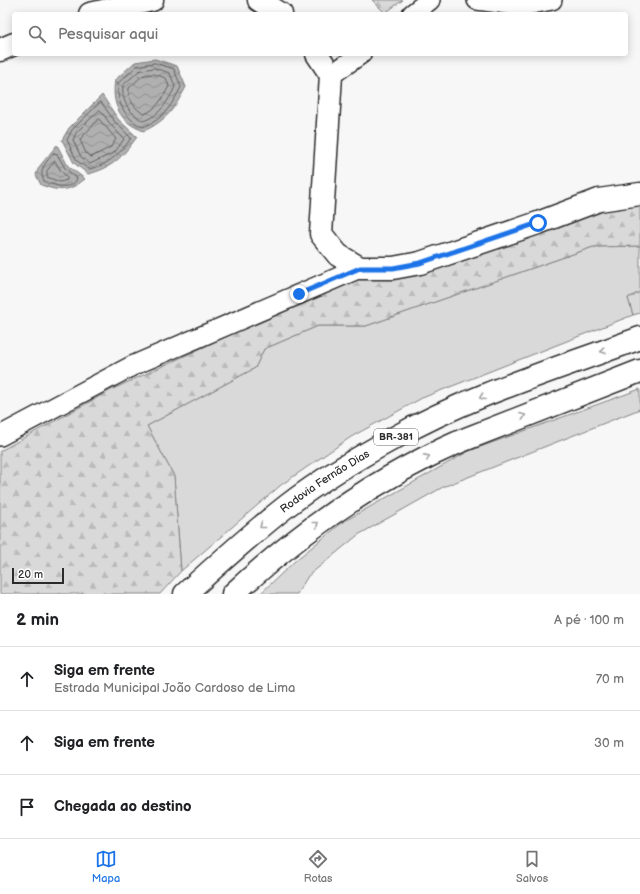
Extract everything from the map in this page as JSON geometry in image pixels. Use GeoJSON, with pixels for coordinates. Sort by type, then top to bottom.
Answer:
{"type":"FeatureCollection","features":[{"type":"Feature","properties":{"kind":"main road"},"geometry":{"type":"LineString","coordinates":[[99,12],[152,0]]}},
{"type":"Feature","properties":{"kind":"main road"},"geometry":{"type":"LineString","coordinates":[[259,0],[279,12]]}},
{"type":"Feature","properties":{"kind":"main road"},"geometry":{"type":"LineString","coordinates":[[0,50],[12,45]]}},
{"type":"Feature","properties":{"kind":"main road"},"geometry":{"type":"LineString","coordinates":[[318,56],[331,75],[321,234],[338,256],[360,268],[393,268],[420,263],[538,223],[599,200],[640,194]]}},
{"type":"Feature","properties":{"kind":"main road","name":"Rodovia Fernão Dias"},"geometry":{"type":"LineString","coordinates":[[185,594],[237,547],[289,504],[340,470],[397,436],[462,405],[640,338]]}},
{"type":"Feature","properties":{"kind":"main road","name":"BR-381"},"geometry":{"type":"LineString","coordinates":[[233,594],[272,558],[322,519],[376,484],[461,441],[640,372]]}},
{"type":"Feature","properties":{"kind":"street"},"geometry":{"type":"LineString","coordinates":[[415,12],[430,0]]}},
{"type":"Feature","properties":{"kind":"street"},"geometry":{"type":"LineString","coordinates":[[476,0],[522,6],[552,0]]}},
{"type":"Feature","properties":{"kind":"street"},"geometry":{"type":"LineString","coordinates":[[331,75],[358,56]]}},
{"type":"Feature","properties":{"kind":"street"},"geometry":{"type":"LineString","coordinates":[[0,436],[132,366],[360,268]]}},
{"type":"Feature","properties":{"kind":"green space"},"geometry":{"type":"Polygon","coordinates":[[[372,0],[403,0],[386,12],[384,12],[372,0]]]}},
{"type":"Feature","properties":{"kind":"green space"},"geometry":{"type":"Polygon","coordinates":[[[640,202],[640,246],[593,247],[366,326],[318,326],[264,349],[255,368],[147,426],[174,476],[181,571],[160,594],[0,594],[0,451],[111,390],[357,276],[597,209],[640,202]]]}},
{"type":"Feature","properties":{"kind":"green space"},"geometry":{"type":"Polygon","coordinates":[[[640,246],[640,292],[628,298],[633,315],[422,398],[351,437],[281,485],[181,571],[174,476],[147,426],[255,368],[264,349],[318,326],[366,326],[593,247],[640,246]]]}},
{"type":"Feature","properties":{"kind":"green space"},"geometry":{"type":"Polygon","coordinates":[[[640,292],[640,313],[633,315],[628,298],[640,292]]]}},
{"type":"Feature","properties":{"kind":"green space"},"geometry":{"type":"Polygon","coordinates":[[[640,389],[640,409],[443,487],[358,535],[308,576],[297,594],[260,594],[296,560],[343,522],[469,451],[640,389]]]}},
{"type":"Feature","properties":{"kind":"water"},"geometry":{"type":"Polygon","coordinates":[[[155,59],[177,66],[186,87],[178,102],[169,113],[159,123],[144,131],[129,123],[119,112],[114,97],[115,80],[135,62],[155,59]]]}},
{"type":"Feature","properties":{"kind":"water"},"geometry":{"type":"Polygon","coordinates":[[[102,95],[118,119],[137,137],[127,150],[111,165],[97,172],[88,174],[74,163],[62,140],[69,128],[102,95]]]}},
{"type":"Feature","properties":{"kind":"water"},"geometry":{"type":"Polygon","coordinates":[[[57,145],[68,166],[85,179],[64,190],[41,185],[36,175],[39,167],[57,145]]]}},
{"type":"Feature","properties":{"kind":"route"},"geometry":{"type":"LineString","coordinates":[[299,294],[360,268],[393,268],[420,263],[538,223]]}}]}
